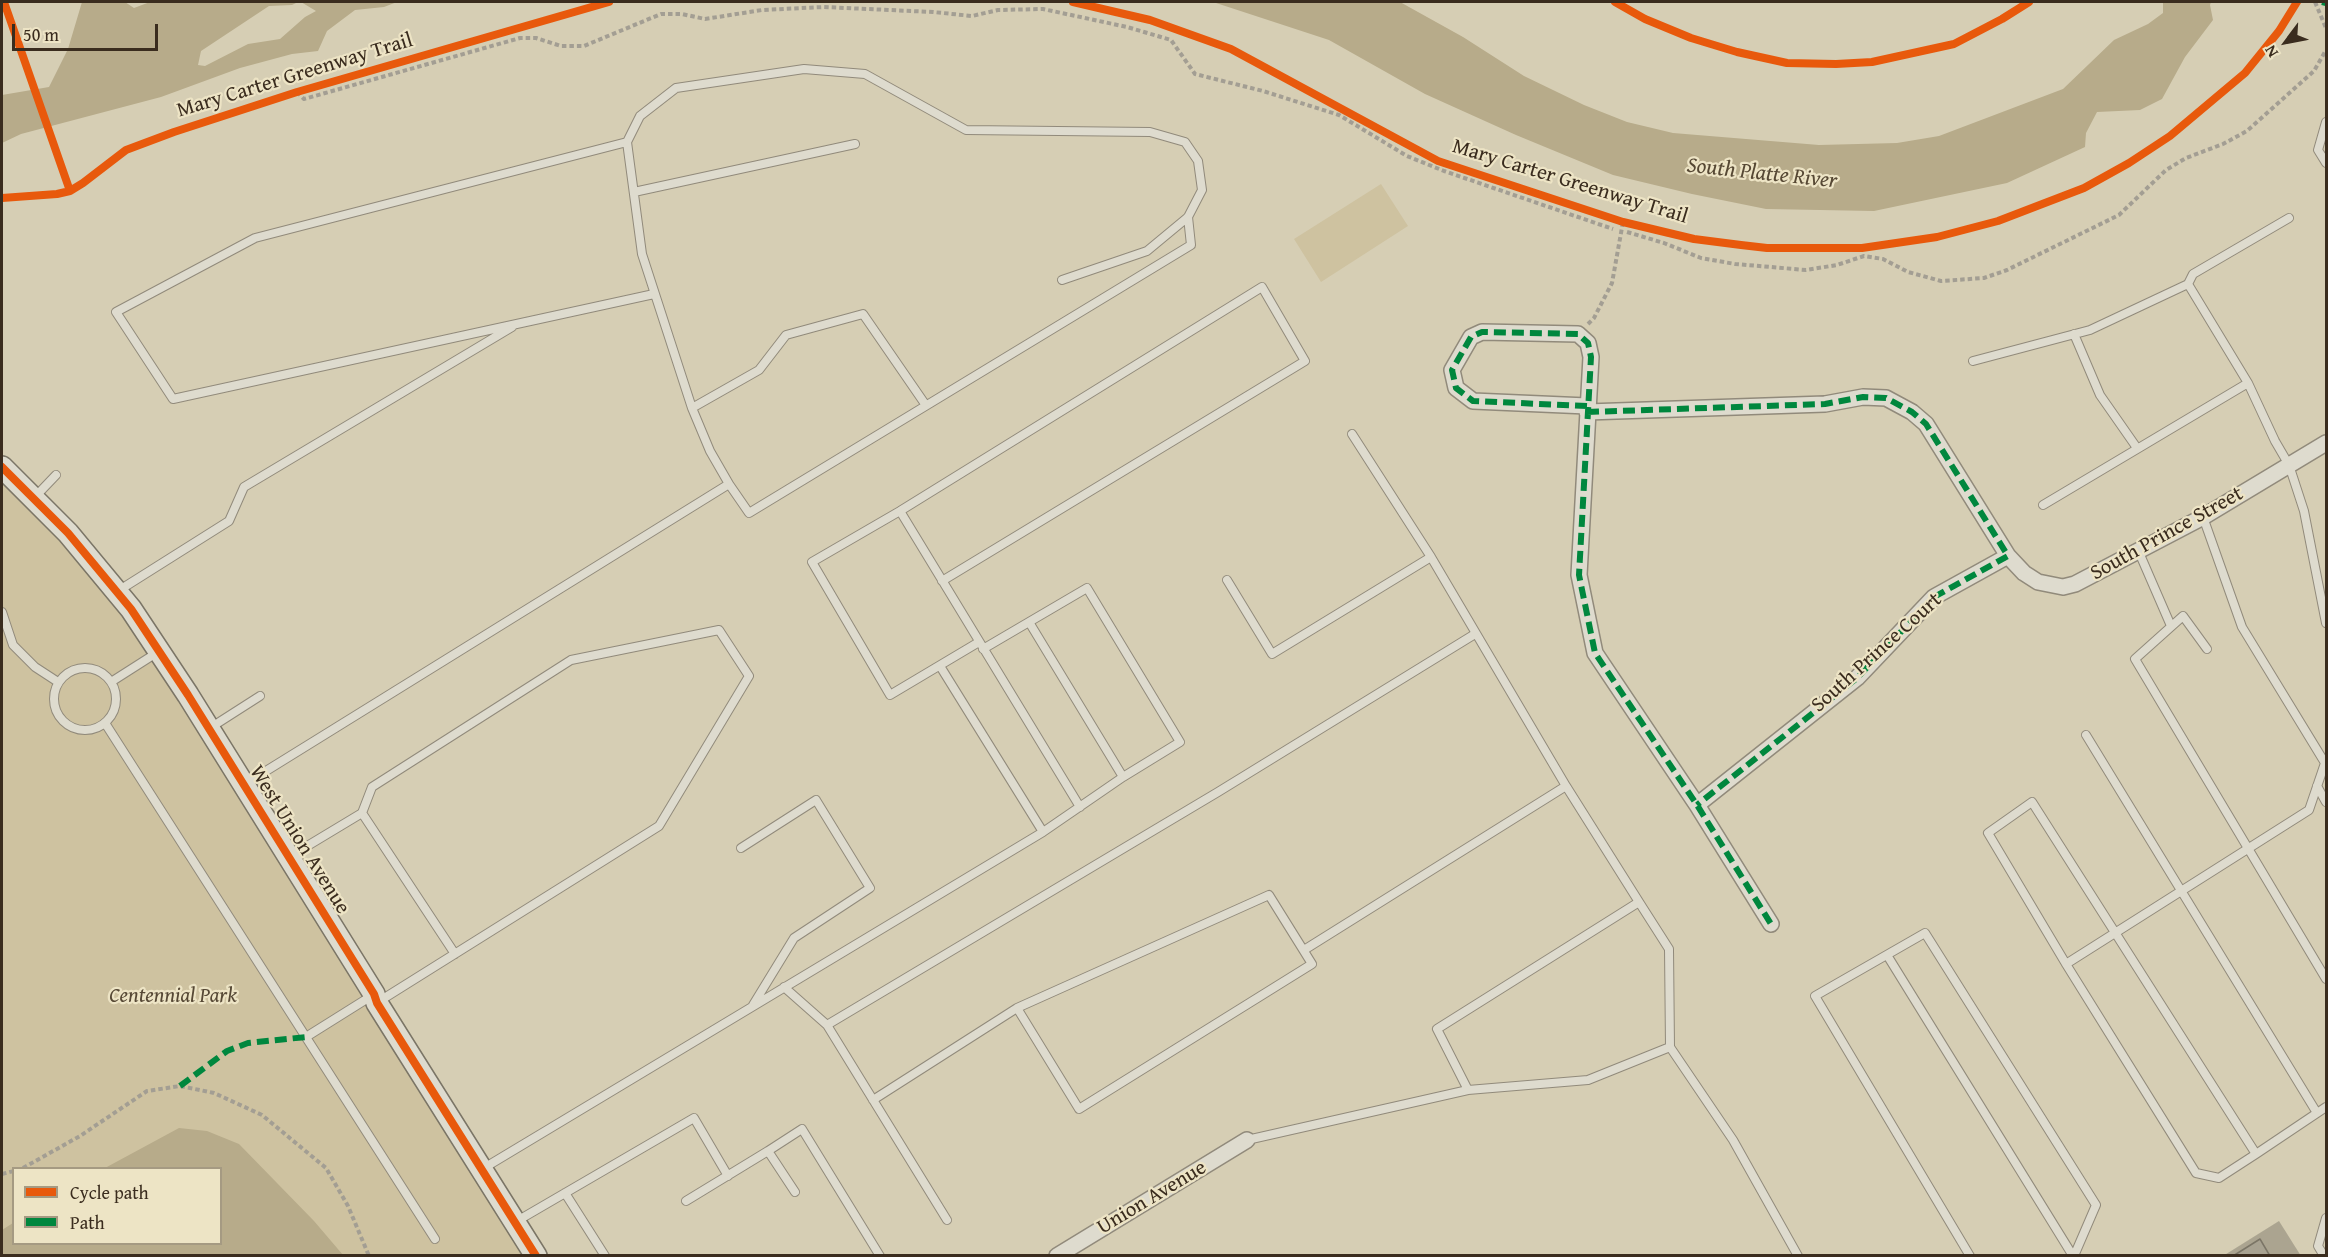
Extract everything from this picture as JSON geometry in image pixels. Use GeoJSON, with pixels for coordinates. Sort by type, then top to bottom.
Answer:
{"type":"FeatureCollection","features":[{"type":"Feature","properties":{"kind":"street"},"geometry":{"type":"LineString","coordinates":[[1771,924],[1697,805],[1595,653],[1579,575],[1587,409],[1592,357],[1588,343],[1578,334],[1482,332],[1471,337],[1452,370],[1456,388],[1473,400],[1587,409],[1825,404],[1863,397],[1886,398],[1912,412],[1926,424],[2008,556]]}},
{"type":"Feature","properties":{"kind":"street","name":"South Prince Street"},"geometry":{"type":"LineString","coordinates":[[2008,556],[2024,573],[2038,582],[2063,587],[2075,584],[2203,517],[2326,442]]}},
{"type":"Feature","properties":{"kind":"street","name":"West Union Avenue"},"geometry":{"type":"LineString","coordinates":[[2,467],[68,533],[131,609],[209,729],[536,1256]]}},
{"type":"Feature","properties":{"kind":"street","name":"South Prince Court"},"geometry":{"type":"LineString","coordinates":[[1697,805],[1857,678],[1934,597],[2008,556]]}},
{"type":"Feature","properties":{"kind":"street","name":"Union Avenue"},"geometry":{"type":"LineString","coordinates":[[1057,1256],[1247,1140]]}},
{"type":"Feature","properties":{"kind":"lane"},"geometry":{"type":"LineString","coordinates":[[1062,280],[1147,250],[1188,217],[1202,190],[1198,160],[1185,142],[1150,132],[966,130],[865,74],[804,69],[676,87],[640,116],[627,142],[642,254],[654,294],[692,408],[710,451],[749,513],[1191,245],[1188,217]]}},
{"type":"Feature","properties":{"kind":"lane"},"geometry":{"type":"LineString","coordinates":[[2326,122],[2318,150],[2326,163]]}},
{"type":"Feature","properties":{"kind":"lane"},"geometry":{"type":"LineString","coordinates":[[627,142],[255,238],[116,312],[173,399],[654,294]]}},
{"type":"Feature","properties":{"kind":"lane"},"geometry":{"type":"LineString","coordinates":[[634,192],[855,144]]}},
{"type":"Feature","properties":{"kind":"lane"},"geometry":{"type":"LineString","coordinates":[[1973,362],[2090,330],[2188,284],[2193,274],[2289,219]]}},
{"type":"Feature","properties":{"kind":"lane"},"geometry":{"type":"LineString","coordinates":[[2188,284],[2248,383],[2289,465],[2304,510],[2326,623]]}},
{"type":"Feature","properties":{"kind":"lane"},"geometry":{"type":"LineString","coordinates":[[482,1168],[1043,832],[1123,777],[1180,742],[1087,588],[1029,622],[940,666],[891,695],[812,562],[900,511],[1262,288],[1305,361],[942,581]]}},
{"type":"Feature","properties":{"kind":"lane"},"geometry":{"type":"LineString","coordinates":[[692,408],[759,370],[786,335],[863,314],[925,405]]}},
{"type":"Feature","properties":{"kind":"lane"},"geometry":{"type":"LineString","coordinates":[[117,592],[229,521],[244,487],[518,324]]}},
{"type":"Feature","properties":{"kind":"lane"},"geometry":{"type":"LineString","coordinates":[[2074,334],[2100,395],[2137,448]]}},
{"type":"Feature","properties":{"kind":"lane"},"geometry":{"type":"LineString","coordinates":[[2043,505],[2248,383]]}},
{"type":"Feature","properties":{"kind":"lane"},"geometry":{"type":"LineString","coordinates":[[1352,434],[1431,557],[1566,786],[1669,950],[1670,1047],[1733,1140],[1798,1256]]}},
{"type":"Feature","properties":{"kind":"lane"},"geometry":{"type":"LineString","coordinates":[[33,499],[56,475]]}},
{"type":"Feature","properties":{"kind":"lane"},"geometry":{"type":"LineString","coordinates":[[244,785],[729,484]]}},
{"type":"Feature","properties":{"kind":"lane"},"geometry":{"type":"LineString","coordinates":[[900,511],[1080,807]]}},
{"type":"Feature","properties":{"kind":"lane"},"geometry":{"type":"LineString","coordinates":[[2066,964],[2309,810],[2325,763],[2242,627],[2203,517]]}},
{"type":"Feature","properties":{"kind":"lane"},"geometry":{"type":"LineString","coordinates":[[2138,550],[2171,626]]}},
{"type":"Feature","properties":{"kind":"lane"},"geometry":{"type":"LineString","coordinates":[[1227,580],[1272,654],[1431,557]]}},
{"type":"Feature","properties":{"kind":"lane"},"geometry":{"type":"LineString","coordinates":[[2,612],[13,645],[34,667],[58,682]]}},
{"type":"Feature","properties":{"kind":"lane"},"geometry":{"type":"LineString","coordinates":[[2207,649],[2183,616],[2134,659],[2326,979]]}},
{"type":"Feature","properties":{"kind":"lane"},"geometry":{"type":"LineString","coordinates":[[1029,622],[1123,777]]}},
{"type":"Feature","properties":{"kind":"lane"},"geometry":{"type":"LineString","coordinates":[[289,857],[362,813],[372,787],[571,660],[720,630],[749,676],[659,826],[455,954],[306,1037]]}},
{"type":"Feature","properties":{"kind":"lane"},"geometry":{"type":"LineString","coordinates":[[827,1025],[1218,792],[1475,633]]}},
{"type":"Feature","properties":{"kind":"lane"},"geometry":{"type":"LineString","coordinates":[[111,682],[159,651]]}},
{"type":"Feature","properties":{"kind":"lane"},"geometry":{"type":"LineString","coordinates":[[940,666],[1043,832]]}},
{"type":"Feature","properties":{"kind":"lane"},"geometry":{"type":"LineString","coordinates":[[78,668],[91,668],[102,673],[111,682],[116,704],[105,723],[94,729],[82,730],[65,722],[55,707],[54,694],[58,682],[67,673],[78,668]]}},
{"type":"Feature","properties":{"kind":"lane"},"geometry":{"type":"LineString","coordinates":[[209,729],[260,696]]}},
{"type":"Feature","properties":{"kind":"lane"},"geometry":{"type":"LineString","coordinates":[[105,723],[435,1239]]}},
{"type":"Feature","properties":{"kind":"lane"},"geometry":{"type":"LineString","coordinates":[[2086,735],[2317,1113]]}},
{"type":"Feature","properties":{"kind":"lane"},"geometry":{"type":"LineString","coordinates":[[1304,950],[1566,786]]}},
{"type":"Feature","properties":{"kind":"lane"},"geometry":{"type":"LineString","coordinates":[[2317,786],[2326,802]]}},
{"type":"Feature","properties":{"kind":"lane"},"geometry":{"type":"LineString","coordinates":[[741,848],[816,800],[870,888],[794,938],[752,1006]]}},
{"type":"Feature","properties":{"kind":"lane"},"geometry":{"type":"LineString","coordinates":[[2256,1154],[2032,802],[1988,833],[2066,964],[2196,1173],[2219,1178],[2256,1154],[2326,1107]]}},
{"type":"Feature","properties":{"kind":"lane"},"geometry":{"type":"LineString","coordinates":[[362,813],[455,954]]}},
{"type":"Feature","properties":{"kind":"lane"},"geometry":{"type":"LineString","coordinates":[[873,1100],[1017,1008],[1269,895],[1312,964],[1079,1109],[1017,1008]]}},
{"type":"Feature","properties":{"kind":"lane"},"geometry":{"type":"LineString","coordinates":[[1467,1090],[1437,1029],[1639,902]]}},
{"type":"Feature","properties":{"kind":"lane"},"geometry":{"type":"LineString","coordinates":[[1970,1256],[1815,996],[1925,933],[2096,1206],[2074,1256]]}},
{"type":"Feature","properties":{"kind":"lane"},"geometry":{"type":"LineString","coordinates":[[1887,955],[2074,1256]]}},
{"type":"Feature","properties":{"kind":"lane"},"geometry":{"type":"LineString","coordinates":[[784,987],[827,1025],[947,1220]]}},
{"type":"Feature","properties":{"kind":"lane"},"geometry":{"type":"LineString","coordinates":[[1247,1140],[1467,1090],[1588,1080],[1670,1047]]}},
{"type":"Feature","properties":{"kind":"lane"},"geometry":{"type":"LineString","coordinates":[[515,1222],[694,1118],[728,1176]]}},
{"type":"Feature","properties":{"kind":"lane"},"geometry":{"type":"LineString","coordinates":[[686,1201],[802,1129],[880,1256]]}},
{"type":"Feature","properties":{"kind":"lane"},"geometry":{"type":"LineString","coordinates":[[768,1151],[795,1192]]}},
{"type":"Feature","properties":{"kind":"lane"},"geometry":{"type":"LineString","coordinates":[[565,1193],[605,1256]]}},
{"type":"Feature","properties":{"kind":"lane"},"geometry":{"type":"LineString","coordinates":[[2324,1256],[2318,1246],[2326,1218]]}},
{"type":"Feature","properties":{"kind":"path"},"geometry":{"type":"LineString","coordinates":[[2315,2],[2326,28]]}},
{"type":"Feature","properties":{"kind":"path"},"geometry":{"type":"LineString","coordinates":[[297,92],[304,99],[520,38],[536,38],[561,46],[584,46],[661,14],[682,14],[705,19],[762,10],[824,7],[972,16],[998,9],[1043,9],[1128,27],[1171,40],[1195,74],[1263,91],[1339,115],[1416,160],[1613,228]]}},
{"type":"Feature","properties":{"kind":"path"},"geometry":{"type":"LineString","coordinates":[[1627,232],[1664,243],[1701,258],[1735,264],[1806,270],[1837,265],[1863,256],[1883,259],[1908,272],[1941,281],[1984,278],[2007,270],[2119,215],[2166,170],[2186,158],[2223,144],[2247,131],[2314,71],[2326,50]]}},
{"type":"Feature","properties":{"kind":"path"},"geometry":{"type":"LineString","coordinates":[[1578,334],[1594,318],[1612,283],[1623,222]]}},
{"type":"Feature","properties":{"kind":"path"},"geometry":{"type":"LineString","coordinates":[[1862,248],[1871,247]]}},
{"type":"Feature","properties":{"kind":"path"},"geometry":{"type":"LineString","coordinates":[[25,1167],[80,1136],[147,1091],[180,1086],[214,1093],[262,1116],[326,1168],[348,1206],[369,1256]]}},
{"type":"Feature","properties":{"kind":"green space"},"geometry":{"type":"Polygon","coordinates":[[[1381,184],[1408,226],[1321,282],[1294,239],[1381,184]]]}},
{"type":"Feature","properties":{"kind":"green space","name":"Centennial Park"},"geometry":{"type":"Polygon","coordinates":[[[2,469],[117,592],[536,1255],[2,1255],[2,469]]]}},
{"type":"Feature","properties":{"kind":"water"},"geometry":{"type":"Polygon","coordinates":[[[82,2],[125,2],[134,8],[150,2],[298,2],[292,5],[269,6],[201,51],[198,65],[205,66],[248,44],[280,39],[305,17],[316,11],[301,2],[397,2],[384,7],[355,10],[327,31],[318,51],[292,54],[240,68],[161,97],[21,134],[2,143],[2,95],[49,87],[68,49],[82,2]]]}},
{"type":"Feature","properties":{"kind":"water","name":"South Platte River"},"geometry":{"type":"Polygon","coordinates":[[[1213,2],[1400,2],[1463,37],[1524,76],[1584,105],[1627,122],[1673,133],[1819,145],[1897,143],[1939,136],[2063,89],[2114,40],[2148,24],[2163,13],[2163,2],[2211,2],[2213,20],[2185,57],[2162,99],[2140,110],[2097,112],[2086,133],[2085,147],[2007,183],[1874,211],[1766,209],[1613,175],[1425,94],[1329,40],[1213,2]]]}},
{"type":"Feature","properties":{"kind":"water"},"geometry":{"type":"Polygon","coordinates":[[[179,1128],[207,1131],[239,1144],[314,1221],[343,1255],[2,1255],[2,1230],[12,1224],[12,1245],[222,1245],[222,1167],[107,1167],[179,1128]]]}},
{"type":"Feature","properties":{"kind":"building"},"geometry":{"type":"Polygon","coordinates":[[[2260,1239],[2270,1256],[2233,1256],[2260,1239]]]}},
{"type":"Feature","properties":{"kind":"marked path"},"geometry":{"type":"LineString","coordinates":[[2322,2],[2326,3]]}},
{"type":"Feature","properties":{"kind":"marked path"},"geometry":{"type":"LineString","coordinates":[[1587,406],[1473,401],[1456,388],[1452,370],[1471,337],[1482,332],[1578,334],[1588,343],[1591,357],[1579,575],[1595,653],[1697,805],[1771,924]]}},
{"type":"Feature","properties":{"kind":"marked path"},"geometry":{"type":"LineString","coordinates":[[1587,412],[1825,404],[1863,397],[1886,398],[1912,412],[1926,424],[2008,556],[1934,597],[1857,678],[1697,805]]}},
{"type":"Feature","properties":{"kind":"marked path"},"geometry":{"type":"LineString","coordinates":[[180,1086],[227,1051],[248,1043],[306,1037]]}},
{"type":"Feature","properties":{"kind":"cycle path"},"geometry":{"type":"LineString","coordinates":[[4,2],[70,191]]}},
{"type":"Feature","properties":{"kind":"cycle path","name":"Mary Carter Greenway Trail"},"geometry":{"type":"LineString","coordinates":[[2,198],[70,191],[126,150],[174,132],[297,92],[609,2]]}},
{"type":"Feature","properties":{"kind":"cycle path","name":"Mary Carter Greenway Trail"},"geometry":{"type":"LineString","coordinates":[[1073,2],[1150,20],[1231,49],[1438,161],[1623,222],[1694,239],[1767,248],[1862,248],[1937,237],[1998,221],[2084,188],[2129,163],[2170,136],[2245,73],[2279,31],[2297,2]]}},
{"type":"Feature","properties":{"kind":"cycle path"},"geometry":{"type":"LineString","coordinates":[[1615,2],[1645,19],[1691,38],[1737,52],[1787,63],[1836,64],[1872,62],[1954,44],[2029,2]]}},
{"type":"Feature","properties":{"kind":"cycle path"},"geometry":{"type":"LineString","coordinates":[[2,467],[68,533],[131,609],[188,695],[536,1256]]}}]}
